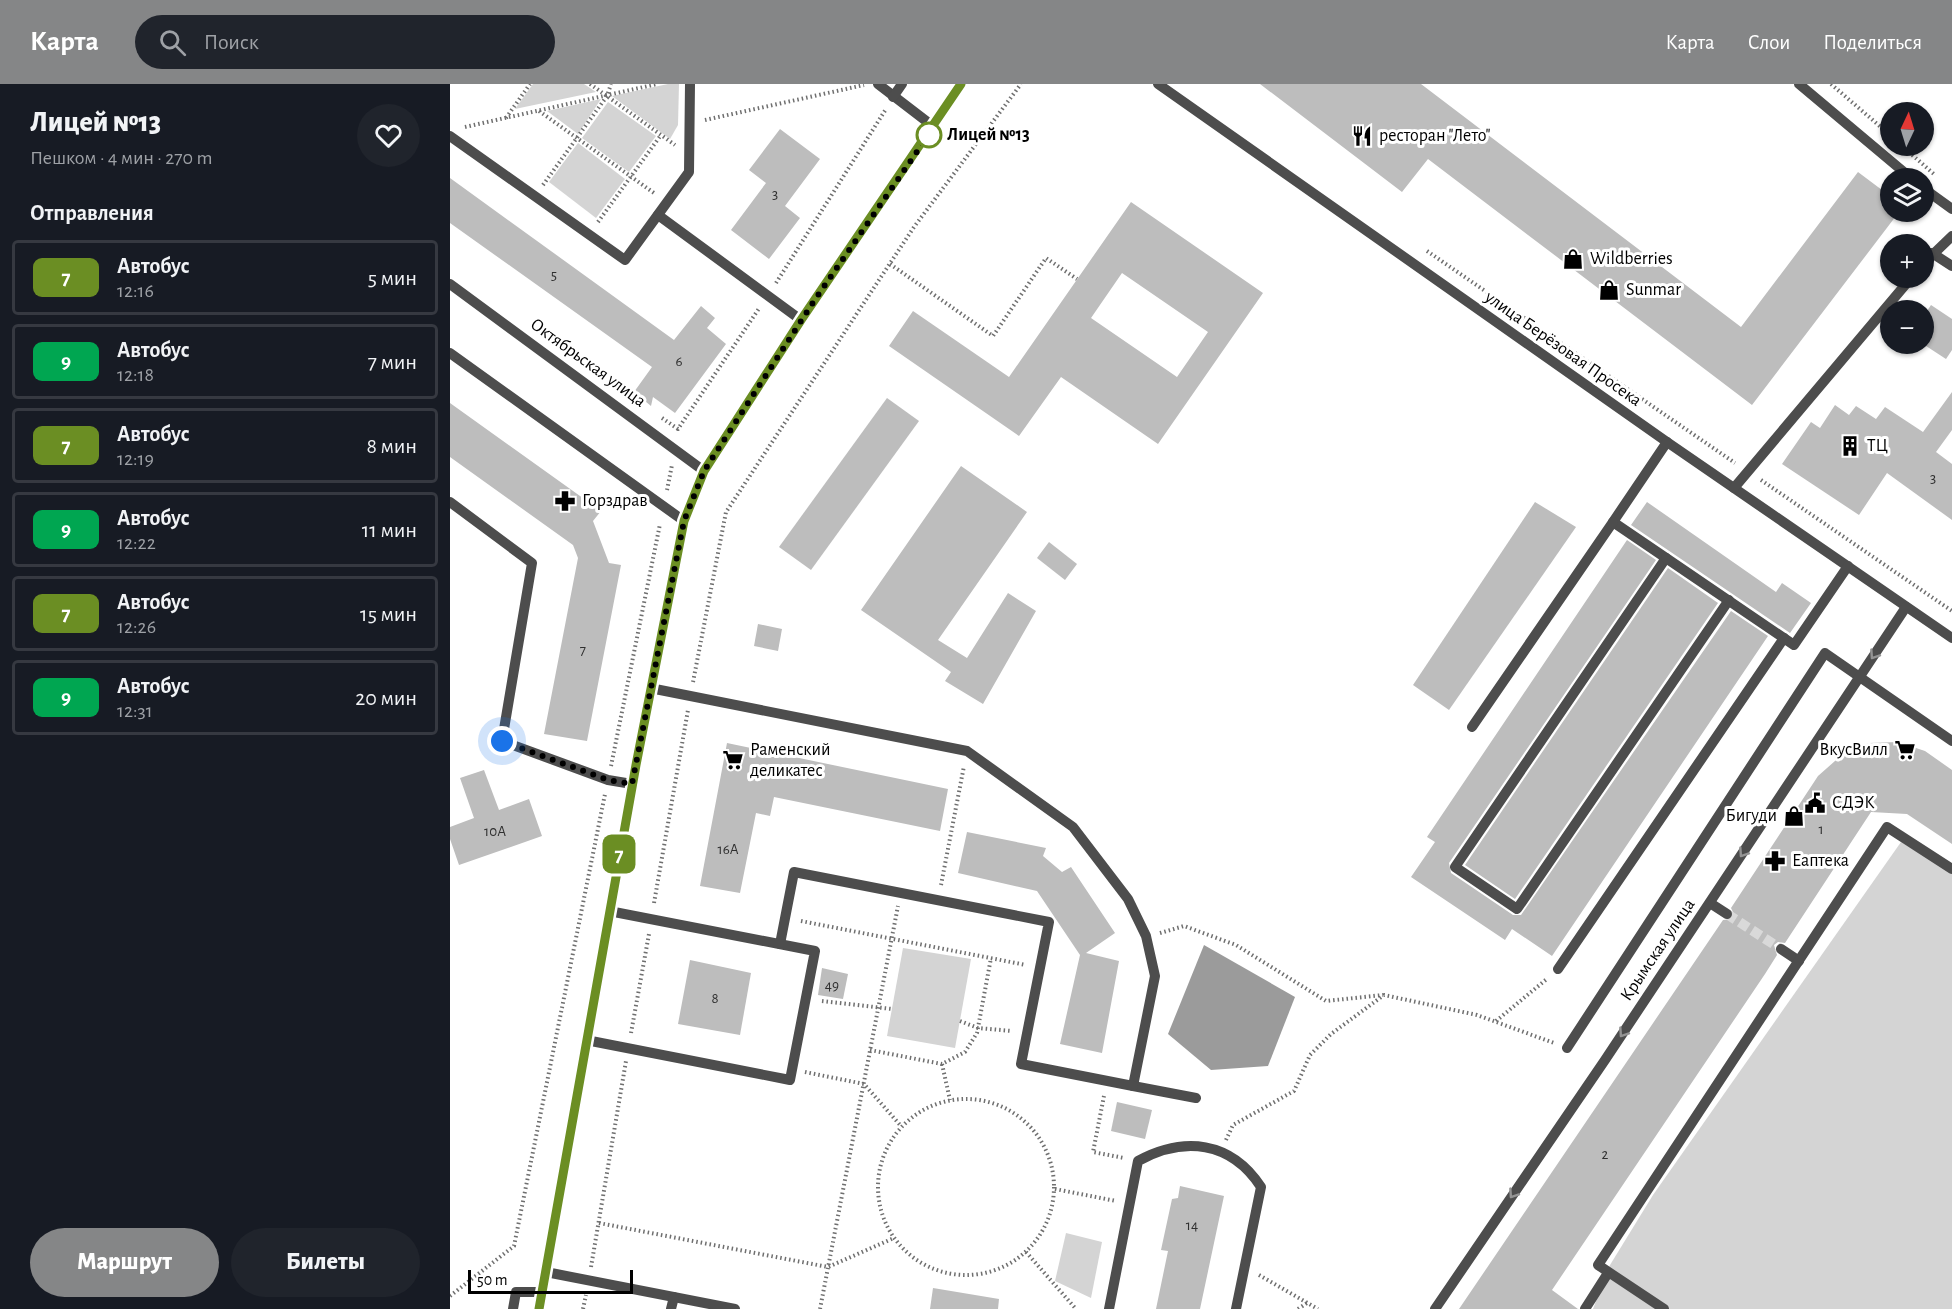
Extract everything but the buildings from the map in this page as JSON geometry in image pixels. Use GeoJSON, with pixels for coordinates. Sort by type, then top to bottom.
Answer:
{"type":"FeatureCollection","features":[{"type":"Feature","properties":{"kind":"street"},"geometry":{"type":"LineString","coordinates":[[450,136],[625,260],[689,172],[690,84]]}},
{"type":"Feature","properties":{"kind":"street"},"geometry":{"type":"LineString","coordinates":[[878,84],[934,127]]}},
{"type":"Feature","properties":{"kind":"street"},"geometry":{"type":"LineString","coordinates":[[893,97],[902,84]]}},
{"type":"Feature","properties":{"kind":"street"},"geometry":{"type":"LineString","coordinates":[[539,1309],[632,784],[684,521],[704,471],[801,320],[961,84]]}},
{"type":"Feature","properties":{"kind":"street","name":"улица Берёзовая Просека"},"geometry":{"type":"LineString","coordinates":[[1158,84],[1667,442],[1952,638]]}},
{"type":"Feature","properties":{"kind":"street"},"geometry":{"type":"LineString","coordinates":[[1799,84],[1899,168]]}},
{"type":"Feature","properties":{"kind":"street"},"geometry":{"type":"LineString","coordinates":[[1934,196],[1952,209]]}},
{"type":"Feature","properties":{"kind":"street"},"geometry":{"type":"LineString","coordinates":[[658,215],[769,294],[801,320]]}},
{"type":"Feature","properties":{"kind":"street"},"geometry":{"type":"LineString","coordinates":[[1934,251],[1952,236]]}},
{"type":"Feature","properties":{"kind":"street"},"geometry":{"type":"LineString","coordinates":[[1934,254],[1952,266]]}},
{"type":"Feature","properties":{"kind":"street","name":"Октябрьская улица"},"geometry":{"type":"LineString","coordinates":[[450,284],[676,448],[704,471]]}},
{"type":"Feature","properties":{"kind":"street"},"geometry":{"type":"LineString","coordinates":[[1734,488],[1903,288]]}},
{"type":"Feature","properties":{"kind":"street"},"geometry":{"type":"LineString","coordinates":[[450,353],[684,521]]}},
{"type":"Feature","properties":{"kind":"street"},"geometry":{"type":"LineString","coordinates":[[1472,727],[1667,442]]}},
{"type":"Feature","properties":{"kind":"street"},"geometry":{"type":"LineString","coordinates":[[450,502],[532,563],[502,741],[608,780],[632,784]]}},
{"type":"Feature","properties":{"kind":"street"},"geometry":{"type":"LineString","coordinates":[[1613,522],[1794,645],[1848,566]]}},
{"type":"Feature","properties":{"kind":"street"},"geometry":{"type":"LineString","coordinates":[[1666,558],[1455,867],[1518,909],[1728,600]]}},
{"type":"Feature","properties":{"kind":"street","name":"Крымская улица"},"geometry":{"type":"LineString","coordinates":[[1435,1309],[1710,903],[1906,607]]}},
{"type":"Feature","properties":{"kind":"street"},"geometry":{"type":"LineString","coordinates":[[1558,969],[1784,638]]}},
{"type":"Feature","properties":{"kind":"street"},"geometry":{"type":"LineString","coordinates":[[1567,1048],[1825,653],[1952,741]]}},
{"type":"Feature","properties":{"kind":"street"},"geometry":{"type":"LineString","coordinates":[[650,688],[967,751],[1073,827],[1128,899],[1146,936],[1155,976],[1133,1086]]}},
{"type":"Feature","properties":{"kind":"street"},"geometry":{"type":"LineString","coordinates":[[1664,1309],[1598,1265],[1887,827],[1952,869]]}},
{"type":"Feature","properties":{"kind":"street"},"geometry":{"type":"LineString","coordinates":[[780,944],[794,872],[1049,922],[1022,1064],[1196,1098]]}},
{"type":"Feature","properties":{"kind":"street"},"geometry":{"type":"LineString","coordinates":[[1710,903],[1727,914]]}},
{"type":"Feature","properties":{"kind":"street"},"geometry":{"type":"LineString","coordinates":[[586,1040],[790,1080],[815,951],[609,911]]}},
{"type":"Feature","properties":{"kind":"street"},"geometry":{"type":"LineString","coordinates":[[1781,949],[1799,961]]}},
{"type":"Feature","properties":{"kind":"street"},"geometry":{"type":"LineString","coordinates":[[1109,1309],[1138,1161],[1168,1147],[1186,1145],[1220,1151],[1235,1158],[1251,1171],[1261,1186],[1236,1309]]}},
{"type":"Feature","properties":{"kind":"street"},"geometry":{"type":"LineString","coordinates":[[546,1272],[735,1309]]}},
{"type":"Feature","properties":{"kind":"street"},"geometry":{"type":"LineString","coordinates":[[1585,1309],[1608,1273]]}},
{"type":"Feature","properties":{"kind":"street"},"geometry":{"type":"LineString","coordinates":[[513,1309],[516,1292],[542,1292]]}},
{"type":"Feature","properties":{"kind":"street"},"geometry":{"type":"LineString","coordinates":[[671,1309],[674,1297]]}},
{"type":"Feature","properties":{"kind":"path"},"geometry":{"type":"LineString","coordinates":[[505,119],[530,84]]}},
{"type":"Feature","properties":{"kind":"path"},"geometry":{"type":"LineString","coordinates":[[590,84],[689,155]]}},
{"type":"Feature","properties":{"kind":"path"},"geometry":{"type":"LineString","coordinates":[[536,195],[607,96],[611,84]]}},
{"type":"Feature","properties":{"kind":"path"},"geometry":{"type":"LineString","coordinates":[[461,128],[657,84]]}},
{"type":"Feature","properties":{"kind":"path"},"geometry":{"type":"LineString","coordinates":[[689,124],[871,84]]}},
{"type":"Feature","properties":{"kind":"path"},"geometry":{"type":"LineString","coordinates":[[583,1309],[690,696],[726,512],[890,264],[1021,84]]}},
{"type":"Feature","properties":{"kind":"path"},"geometry":{"type":"LineString","coordinates":[[1831,84],[1880,126]]}},
{"type":"Feature","properties":{"kind":"path"},"geometry":{"type":"LineString","coordinates":[[450,1296],[514,1246],[678,429],[769,294],[893,97]]}},
{"type":"Feature","properties":{"kind":"path"},"geometry":{"type":"LineString","coordinates":[[539,111],[667,202]]}},
{"type":"Feature","properties":{"kind":"path"},"geometry":{"type":"LineString","coordinates":[[590,234],[661,135]]}},
{"type":"Feature","properties":{"kind":"path"},"geometry":{"type":"LineString","coordinates":[[1914,156],[1944,182]]}},
{"type":"Feature","properties":{"kind":"path"},"geometry":{"type":"LineString","coordinates":[[1418,244],[1952,611]]}},
{"type":"Feature","properties":{"kind":"path"},"geometry":{"type":"LineString","coordinates":[[890,264],[993,336],[1046,258],[1077,279]]}},
{"type":"Feature","properties":{"kind":"path"},"geometry":{"type":"LineString","coordinates":[[659,416],[678,429]]}},
{"type":"Feature","properties":{"kind":"path"},"geometry":{"type":"LineString","coordinates":[[938,900],[967,751]]}},
{"type":"Feature","properties":{"kind":"path"},"geometry":{"type":"LineString","coordinates":[[820,1309],[901,894]]}},
{"type":"Feature","properties":{"kind":"path"},"geometry":{"type":"LineString","coordinates":[[785,918],[1040,968]]}},
{"type":"Feature","properties":{"kind":"path"},"geometry":{"type":"LineString","coordinates":[[1146,936],[1184,926],[1236,945],[1326,1001],[1384,995],[1477,1015],[1567,1048]]}},
{"type":"Feature","properties":{"kind":"path"},"geometry":{"type":"LineString","coordinates":[[870,1050],[942,1064],[965,1052],[978,1028],[991,958]]}},
{"type":"Feature","properties":{"kind":"path"},"geometry":{"type":"LineString","coordinates":[[1496,1022],[1558,969]]}},
{"type":"Feature","properties":{"kind":"path"},"geometry":{"type":"LineString","coordinates":[[1220,1151],[1233,1125],[1294,1091],[1310,1055],[1331,1034],[1384,995]]}},
{"type":"Feature","properties":{"kind":"path"},"geometry":{"type":"LineString","coordinates":[[806,999],[892,1009]]}},
{"type":"Feature","properties":{"kind":"path"},"geometry":{"type":"LineString","coordinates":[[960,1021],[978,1028],[1028,1032]]}},
{"type":"Feature","properties":{"kind":"path"},"geometry":{"type":"LineString","coordinates":[[942,1064],[950,1100]]}},
{"type":"Feature","properties":{"kind":"path"},"geometry":{"type":"LineString","coordinates":[[792,1070],[864,1084],[901,1126]]}},
{"type":"Feature","properties":{"kind":"path"},"geometry":{"type":"LineString","coordinates":[[1107,1081],[1093,1152],[1138,1161]]}},
{"type":"Feature","properties":{"kind":"path"},"geometry":{"type":"LineString","coordinates":[[950,1100],[984,1100],[1011,1111],[1022,1119],[1040,1138],[1051,1162],[1055,1189],[1046,1226],[1026,1252],[1004,1267],[974,1275],[951,1275],[926,1266],[894,1238],[885,1222],[877,1187],[879,1168],[886,1148],[901,1126],[921,1110],[950,1100]]}},
{"type":"Feature","properties":{"kind":"path"},"geometry":{"type":"LineString","coordinates":[[1055,1189],[1130,1204]]}},
{"type":"Feature","properties":{"kind":"path"},"geometry":{"type":"LineString","coordinates":[[599,1223],[828,1267],[894,1238]]}},
{"type":"Feature","properties":{"kind":"path"},"geometry":{"type":"LineString","coordinates":[[1026,1252],[1076,1309]]}},
{"type":"Feature","properties":{"kind":"path"},"geometry":{"type":"LineString","coordinates":[[1245,1267],[1318,1309]]}},
{"type":"Feature","properties":{"kind":"path"},"geometry":{"type":"LineString","coordinates":[[1298,1309],[1307,1303]]}},
{"type":"Feature","properties":{"kind":"shaded area"},"geometry":{"type":"Polygon","coordinates":[[[533,84],[584,84],[596,92],[515,109],[533,84]]]}},
{"type":"Feature","properties":{"kind":"shaded area"},"geometry":{"type":"Polygon","coordinates":[[[668,84],[679,84],[678,125],[670,139],[612,96],[668,84]]]}},
{"type":"Feature","properties":{"kind":"shaded area"},"geometry":{"type":"Polygon","coordinates":[[[601,99],[578,134],[547,111],[601,99]]]}},
{"type":"Feature","properties":{"kind":"shaded area"},"geometry":{"type":"Polygon","coordinates":[[[608,102],[656,136],[629,172],[582,138],[608,102]]]}},
{"type":"Feature","properties":{"kind":"shaded area"},"geometry":{"type":"Polygon","coordinates":[[[578,143],[625,179],[596,218],[549,182],[578,143]]]}},
{"type":"Feature","properties":{"kind":"shaded area"},"geometry":{"type":"Polygon","coordinates":[[[1901,842],[1952,873],[1952,1309],[1593,1309],[1610,1265],[1653,1195],[1901,842]]]}},
{"type":"Feature","properties":{"kind":"shaded area"},"geometry":{"type":"Polygon","coordinates":[[[1204,945],[1295,997],[1268,1066],[1211,1070],[1168,1034],[1204,945]]]}},
{"type":"Feature","properties":{"kind":"shaded area"},"geometry":{"type":"Polygon","coordinates":[[[903,948],[971,959],[955,1048],[887,1036],[903,948]]]}},
{"type":"Feature","properties":{"kind":"shaded area"},"geometry":{"type":"Polygon","coordinates":[[[1066,1233],[1102,1242],[1091,1298],[1055,1281],[1066,1233]]]}},
{"type":"Feature","properties":{"kind":"tunnel"},"geometry":{"type":"LineString","coordinates":[[1727,914],[1781,949]]}},
{"type":"Feature","properties":{"kind":"bus line","name":"7"},"geometry":{"type":"LineString","coordinates":[[539,1309],[650,688],[684,521],[704,471],[801,320],[961,84]]}},
{"type":"Feature","properties":{"kind":"place","name":"Лицей №13"},"geometry":{"type":"Point","coordinates":[929,135]}},
{"type":"Feature","properties":{"kind":"place","name":"ресторан \"Лето\""},"geometry":{"type":"Point","coordinates":[1362,136]}},
{"type":"Feature","properties":{"kind":"place","name":"Wildberries"},"geometry":{"type":"Point","coordinates":[1573,259]}},
{"type":"Feature","properties":{"kind":"place","name":"Sunmar"},"geometry":{"type":"Point","coordinates":[1609,290]}},
{"type":"Feature","properties":{"kind":"place","name":"ТЦ"},"geometry":{"type":"Point","coordinates":[1850,446]}},
{"type":"Feature","properties":{"kind":"place","name":"Горздрав"},"geometry":{"type":"Point","coordinates":[565,501]}},
{"type":"Feature","properties":{"kind":"place","name":"ВкусВилл"},"geometry":{"type":"Point","coordinates":[1905,750]}},
{"type":"Feature","properties":{"kind":"place","name":"Раменский деликатес"},"geometry":{"type":"Point","coordinates":[733,760]}},
{"type":"Feature","properties":{"kind":"place","name":"СДЭК"},"geometry":{"type":"Point","coordinates":[1815,803]}},
{"type":"Feature","properties":{"kind":"place","name":"Бигуди"},"geometry":{"type":"Point","coordinates":[1794,816]}},
{"type":"Feature","properties":{"kind":"place","name":"Еаптека"},"geometry":{"type":"Point","coordinates":[1775,861]}},
{"type":"Feature","properties":{"kind":"route"},"geometry":{"type":"LineString","coordinates":[[502,741],[608,780],[632,784],[684,521],[704,471],[814,301],[934,127],[929,135]]}}]}
